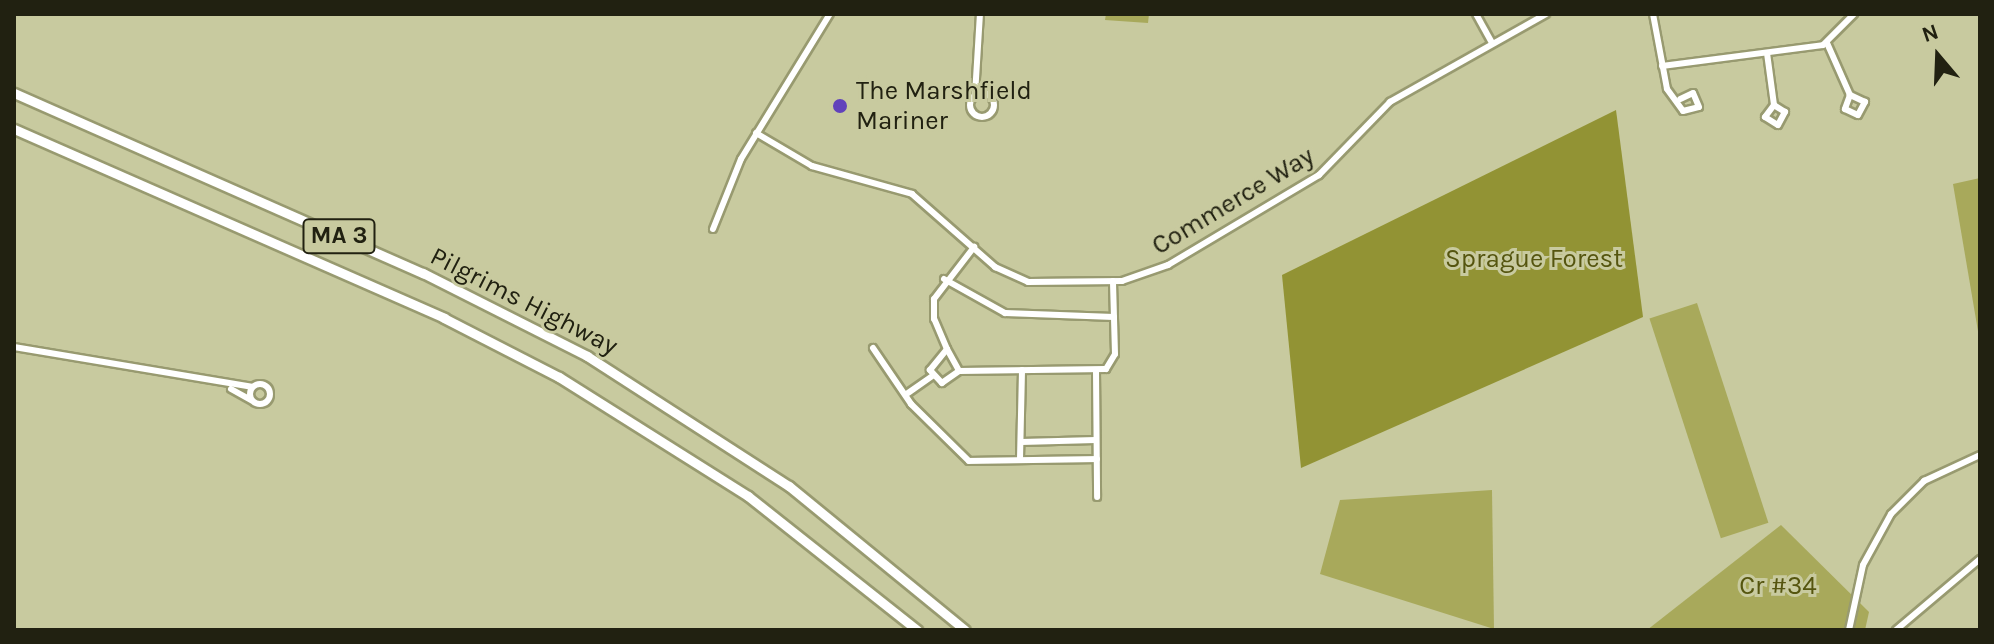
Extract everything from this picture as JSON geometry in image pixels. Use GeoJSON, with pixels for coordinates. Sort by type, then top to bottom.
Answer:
{"type":"FeatureCollection","features":[{"type":"Feature","properties":{"kind":"highway","name":"Pilgrims Highway"},"geometry":{"type":"LineString","coordinates":[[14,93],[411,267],[587,356],[777,477],[965,630]]}},
{"type":"Feature","properties":{"kind":"highway","name":"Pilgrims Highway"},"geometry":{"type":"LineString","coordinates":[[14,129],[444,318],[559,377],[748,496],[917,630]]}},
{"type":"Feature","properties":{"kind":"street"},"geometry":{"type":"LineString","coordinates":[[713,229],[756,133],[818,44],[830,14]]}},
{"type":"Feature","properties":{"kind":"street"},"geometry":{"type":"LineString","coordinates":[[975,95],[992,97],[990,115],[971,111],[975,95],[980,14]]}},
{"type":"Feature","properties":{"kind":"street"},"geometry":{"type":"LineString","coordinates":[[1476,14],[1492,43]]}},
{"type":"Feature","properties":{"kind":"street","name":"Commerce Way"},"geometry":{"type":"LineString","coordinates":[[756,133],[812,166],[912,194],[974,247],[1028,282],[1113,281],[1168,265],[1319,175],[1390,102],[1546,14]]}},
{"type":"Feature","properties":{"kind":"street"},"geometry":{"type":"LineString","coordinates":[[1653,14],[1667,89],[1680,99]]}},
{"type":"Feature","properties":{"kind":"street"},"geometry":{"type":"LineString","coordinates":[[1662,66],[1827,43],[1854,14]]}},
{"type":"Feature","properties":{"kind":"street"},"geometry":{"type":"LineString","coordinates":[[1827,43],[1850,95]]}},
{"type":"Feature","properties":{"kind":"street"},"geometry":{"type":"LineString","coordinates":[[1767,53],[1774,105]]}},
{"type":"Feature","properties":{"kind":"street"},"geometry":{"type":"LineString","coordinates":[[959,371],[947,349],[933,309],[944,279],[974,247]]}},
{"type":"Feature","properties":{"kind":"street"},"geometry":{"type":"LineString","coordinates":[[944,279],[1005,313],[1114,317]]}},
{"type":"Feature","properties":{"kind":"street"},"geometry":{"type":"LineString","coordinates":[[932,376],[950,382],[959,371],[1096,371],[1112,364],[1113,281]]}},
{"type":"Feature","properties":{"kind":"street"},"geometry":{"type":"LineString","coordinates":[[873,348],[908,393],[969,461],[1097,459]]}},
{"type":"Feature","properties":{"kind":"street"},"geometry":{"type":"LineString","coordinates":[[14,349],[231,389],[265,385],[270,396],[260,404],[231,389]]}},
{"type":"Feature","properties":{"kind":"street"},"geometry":{"type":"LineString","coordinates":[[932,376],[931,364],[947,349]]}},
{"type":"Feature","properties":{"kind":"street"},"geometry":{"type":"LineString","coordinates":[[1020,459],[1022,370]]}},
{"type":"Feature","properties":{"kind":"street"},"geometry":{"type":"LineString","coordinates":[[1096,371],[1097,497]]}},
{"type":"Feature","properties":{"kind":"street"},"geometry":{"type":"LineString","coordinates":[[908,393],[932,376]]}},
{"type":"Feature","properties":{"kind":"street"},"geometry":{"type":"LineString","coordinates":[[251,400],[252,387]]}},
{"type":"Feature","properties":{"kind":"street"},"geometry":{"type":"LineString","coordinates":[[1021,442],[1096,440]]}},
{"type":"Feature","properties":{"kind":"street"},"geometry":{"type":"LineString","coordinates":[[1849,630],[1863,565],[1891,514],[1924,481],[1980,455]]}},
{"type":"Feature","properties":{"kind":"street"},"geometry":{"type":"LineString","coordinates":[[1896,630],[1980,559]]}},
{"type":"Feature","properties":{"kind":"green space"},"geometry":{"type":"Polygon","coordinates":[[[1106,14],[1149,14],[1148,23],[1105,20],[1106,14]]]}},
{"type":"Feature","properties":{"kind":"green space","name":"Sprague Forest"},"geometry":{"type":"Polygon","coordinates":[[[1616,110],[1643,317],[1301,468],[1282,275],[1616,110]]]}},
{"type":"Feature","properties":{"kind":"green space"},"geometry":{"type":"Polygon","coordinates":[[[1980,178],[1980,343],[1953,184],[1980,178]]]}},
{"type":"Feature","properties":{"kind":"green space"},"geometry":{"type":"Polygon","coordinates":[[[1697,303],[1768,523],[1721,538],[1649,318],[1697,303]]]}},
{"type":"Feature","properties":{"kind":"green space"},"geometry":{"type":"Polygon","coordinates":[[[1492,490],[1494,629],[1320,574],[1340,500],[1492,490]]]}},
{"type":"Feature","properties":{"kind":"green space","name":"Cr #34"},"geometry":{"type":"Polygon","coordinates":[[[1781,525],[1869,612],[1865,630],[1647,630],[1781,525]]]}},
{"type":"Feature","properties":{"kind":"place","name":"The Marshfield Mariner"},"geometry":{"type":"Point","coordinates":[840,106]}}]}
